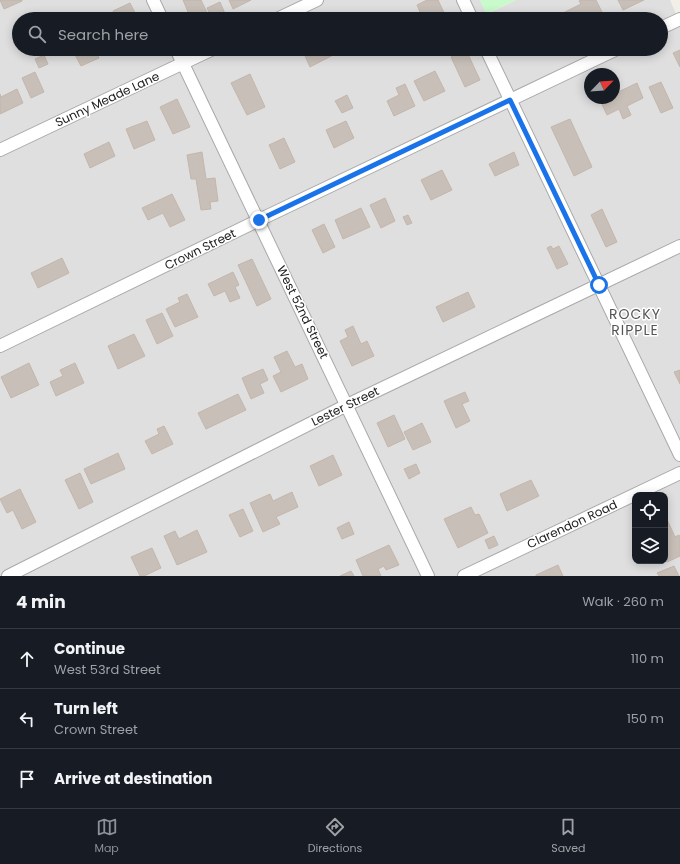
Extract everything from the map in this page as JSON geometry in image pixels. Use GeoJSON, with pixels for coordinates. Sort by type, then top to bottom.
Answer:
{"type":"FeatureCollection","features":[{"type":"Feature","properties":{"kind":"street"},"geometry":{"type":"LineString","coordinates":[[153,0],[159,12]]}},
{"type":"Feature","properties":{"kind":"street"},"geometry":{"type":"LineString","coordinates":[[292,12],[317,0]]}},
{"type":"Feature","properties":{"kind":"street"},"geometry":{"type":"LineString","coordinates":[[462,0],[468,12]]}},
{"type":"Feature","properties":{"kind":"street"},"geometry":{"type":"LineString","coordinates":[[668,25],[680,19]]}},
{"type":"Feature","properties":{"kind":"street","name":"West 52nd Street"},"geometry":{"type":"LineString","coordinates":[[180,56],[428,576]]}},
{"type":"Feature","properties":{"kind":"street","name":"Sunny Meade Lane"},"geometry":{"type":"LineString","coordinates":[[0,150],[198,56]]}},
{"type":"Feature","properties":{"kind":"street"},"geometry":{"type":"LineString","coordinates":[[489,56],[680,455]]}},
{"type":"Feature","properties":{"kind":"street","name":"Crown Street"},"geometry":{"type":"LineString","coordinates":[[0,346],[602,56]]}},
{"type":"Feature","properties":{"kind":"street","name":"Lester Street"},"geometry":{"type":"LineString","coordinates":[[12,575],[347,405],[680,246]]}},
{"type":"Feature","properties":{"kind":"street","name":"Clarendon Road"},"geometry":{"type":"LineString","coordinates":[[464,576],[680,473]]}},
{"type":"Feature","properties":{"kind":"shaded area"},"geometry":{"type":"Polygon","coordinates":[[[0,0],[480,0],[486,12],[12,12],[12,56],[668,56],[668,12],[491,12],[516,0],[670,0],[676,14],[680,12],[680,576],[0,576],[0,0]]]}},
{"type":"Feature","properties":{"kind":"green space"},"geometry":{"type":"Polygon","coordinates":[[[480,0],[516,0],[490,12],[485,12],[480,0]]]}},
{"type":"Feature","properties":{"kind":"building"},"geometry":{"type":"Polygon","coordinates":[[[0,0],[22,0],[22,1],[4,9],[0,0]]]}},
{"type":"Feature","properties":{"kind":"building"},"geometry":{"type":"Polygon","coordinates":[[[183,0],[201,0],[207,12],[188,12],[183,0]]]}},
{"type":"Feature","properties":{"kind":"building"},"geometry":{"type":"Polygon","coordinates":[[[229,0],[251,0],[233,9],[229,0]]]}},
{"type":"Feature","properties":{"kind":"building"},"geometry":{"type":"Polygon","coordinates":[[[427,0],[438,0],[444,12],[420,12],[417,5],[427,0]]]}},
{"type":"Feature","properties":{"kind":"building"},"geometry":{"type":"Polygon","coordinates":[[[596,0],[602,12],[565,12],[581,4],[579,1],[596,0]]]}},
{"type":"Feature","properties":{"kind":"building"},"geometry":{"type":"Polygon","coordinates":[[[618,0],[644,0],[623,10],[618,0]]]}},
{"type":"Feature","properties":{"kind":"building"},"geometry":{"type":"Polygon","coordinates":[[[220,2],[224,12],[209,12],[207,8],[220,2]]]}},
{"type":"Feature","properties":{"kind":"building"},"geometry":{"type":"Polygon","coordinates":[[[130,3],[134,12],[114,12],[130,3]]]}},
{"type":"Feature","properties":{"kind":"building"},"geometry":{"type":"Polygon","coordinates":[[[680,50],[680,67],[673,53],[680,50]]]}},
{"type":"Feature","properties":{"kind":"building"},"geometry":{"type":"Polygon","coordinates":[[[44,56],[48,64],[39,68],[35,59],[44,56]]]}},
{"type":"Feature","properties":{"kind":"building"},"geometry":{"type":"Polygon","coordinates":[[[76,56],[98,56],[99,58],[81,66],[76,56]]]}},
{"type":"Feature","properties":{"kind":"building"},"geometry":{"type":"Polygon","coordinates":[[[305,56],[331,56],[310,67],[305,56]]]}},
{"type":"Feature","properties":{"kind":"building"},"geometry":{"type":"Polygon","coordinates":[[[469,56],[480,80],[465,87],[451,57],[469,56]]]}},
{"type":"Feature","properties":{"kind":"building"},"geometry":{"type":"Polygon","coordinates":[[[435,71],[445,91],[424,101],[414,81],[435,71]]]}},
{"type":"Feature","properties":{"kind":"building"},"geometry":{"type":"Polygon","coordinates":[[[35,72],[44,92],[31,98],[22,78],[35,72]]]}},
{"type":"Feature","properties":{"kind":"building"},"geometry":{"type":"Polygon","coordinates":[[[250,74],[265,107],[247,115],[231,83],[250,74]]]}},
{"type":"Feature","properties":{"kind":"building"},"geometry":{"type":"Polygon","coordinates":[[[661,82],[673,108],[661,113],[649,87],[661,82]]]}},
{"type":"Feature","properties":{"kind":"building"},"geometry":{"type":"Polygon","coordinates":[[[637,83],[643,98],[627,106],[631,115],[623,119],[619,109],[607,115],[602,104],[620,104],[620,91],[637,83]]]}},
{"type":"Feature","properties":{"kind":"building"},"geometry":{"type":"Polygon","coordinates":[[[405,84],[415,106],[394,116],[387,101],[399,95],[396,88],[405,84]]]}},
{"type":"Feature","properties":{"kind":"building"},"geometry":{"type":"Polygon","coordinates":[[[17,89],[23,103],[0,114],[0,94],[1,97],[17,89]]]}},
{"type":"Feature","properties":{"kind":"building"},"geometry":{"type":"Polygon","coordinates":[[[347,95],[353,108],[342,113],[335,101],[347,95]]]}},
{"type":"Feature","properties":{"kind":"building"},"geometry":{"type":"Polygon","coordinates":[[[177,99],[190,127],[173,134],[160,107],[177,99]]]}},
{"type":"Feature","properties":{"kind":"building"},"geometry":{"type":"Polygon","coordinates":[[[570,119],[592,167],[574,176],[551,127],[570,119]]]}},
{"type":"Feature","properties":{"kind":"building"},"geometry":{"type":"Polygon","coordinates":[[[147,121],[155,140],[134,149],[126,129],[147,121]]]}},
{"type":"Feature","properties":{"kind":"building"},"geometry":{"type":"Polygon","coordinates":[[[346,121],[354,138],[334,148],[326,130],[346,121]]]}},
{"type":"Feature","properties":{"kind":"building"},"geometry":{"type":"Polygon","coordinates":[[[284,138],[295,162],[280,169],[269,145],[284,138]]]}},
{"type":"Feature","properties":{"kind":"building"},"geometry":{"type":"Polygon","coordinates":[[[109,142],[115,156],[90,168],[84,154],[109,142]]]}},
{"type":"Feature","properties":{"kind":"building"},"geometry":{"type":"Polygon","coordinates":[[[202,152],[206,179],[215,178],[218,201],[210,202],[211,209],[201,210],[196,179],[191,179],[187,155],[202,152]]]}},
{"type":"Feature","properties":{"kind":"building"},"geometry":{"type":"Polygon","coordinates":[[[514,152],[519,165],[495,176],[489,164],[514,152]]]}},
{"type":"Feature","properties":{"kind":"building"},"geometry":{"type":"Polygon","coordinates":[[[442,170],[452,190],[431,200],[421,180],[442,170]]]}},
{"type":"Feature","properties":{"kind":"building"},"geometry":{"type":"Polygon","coordinates":[[[172,194],[185,220],[170,227],[163,213],[148,220],[142,208],[172,194]]]}},
{"type":"Feature","properties":{"kind":"building"},"geometry":{"type":"Polygon","coordinates":[[[385,198],[395,221],[381,228],[370,205],[385,198]]]}},
{"type":"Feature","properties":{"kind":"building"},"geometry":{"type":"Polygon","coordinates":[[[361,208],[370,227],[343,239],[335,220],[361,208]]]}},
{"type":"Feature","properties":{"kind":"building"},"geometry":{"type":"Polygon","coordinates":[[[602,209],[617,242],[606,247],[591,215],[602,209]]]}},
{"type":"Feature","properties":{"kind":"building"},"geometry":{"type":"Polygon","coordinates":[[[408,215],[412,223],[407,225],[403,217],[408,215]]]}},
{"type":"Feature","properties":{"kind":"building"},"geometry":{"type":"Polygon","coordinates":[[[324,224],[335,247],[323,253],[312,230],[324,224]]]}},
{"type":"Feature","properties":{"kind":"building"},"geometry":{"type":"Polygon","coordinates":[[[551,246],[553,249],[559,246],[568,264],[557,269],[547,248],[551,246]]]}},
{"type":"Feature","properties":{"kind":"building"},"geometry":{"type":"Polygon","coordinates":[[[62,258],[69,273],[38,288],[31,273],[62,258]]]}},
{"type":"Feature","properties":{"kind":"building"},"geometry":{"type":"Polygon","coordinates":[[[252,259],[271,299],[257,306],[238,265],[252,259]]]}},
{"type":"Feature","properties":{"kind":"building"},"geometry":{"type":"Polygon","coordinates":[[[233,272],[239,285],[235,287],[240,298],[230,302],[225,291],[214,296],[208,284],[233,272]]]}},
{"type":"Feature","properties":{"kind":"building"},"geometry":{"type":"Polygon","coordinates":[[[468,292],[475,307],[443,322],[436,307],[468,292]]]}},
{"type":"Feature","properties":{"kind":"building"},"geometry":{"type":"Polygon","coordinates":[[[187,294],[198,317],[175,327],[166,309],[180,302],[178,298],[187,294]]]}},
{"type":"Feature","properties":{"kind":"building"},"geometry":{"type":"Polygon","coordinates":[[[162,313],[173,336],[157,344],[146,320],[162,313]]]}},
{"type":"Feature","properties":{"kind":"building"},"geometry":{"type":"Polygon","coordinates":[[[353,326],[361,344],[367,341],[374,356],[352,366],[340,341],[348,337],[345,330],[353,326]]]}},
{"type":"Feature","properties":{"kind":"building"},"geometry":{"type":"Polygon","coordinates":[[[134,334],[145,356],[118,369],[108,346],[134,334]]]}},
{"type":"Feature","properties":{"kind":"building"},"geometry":{"type":"Polygon","coordinates":[[[287,351],[295,367],[302,364],[308,379],[281,392],[273,376],[281,372],[274,357],[287,351]]]}},
{"type":"Feature","properties":{"kind":"building"},"geometry":{"type":"Polygon","coordinates":[[[29,363],[39,385],[11,398],[1,377],[29,363]]]}},
{"type":"Feature","properties":{"kind":"building"},"geometry":{"type":"Polygon","coordinates":[[[75,363],[84,383],[56,396],[50,382],[63,376],[60,370],[75,363]]]}},
{"type":"Feature","properties":{"kind":"building"},"geometry":{"type":"Polygon","coordinates":[[[263,369],[268,380],[260,384],[264,393],[251,399],[242,378],[263,369]]]}},
{"type":"Feature","properties":{"kind":"building"},"geometry":{"type":"Polygon","coordinates":[[[680,370],[680,384],[674,372],[680,370]]]}},
{"type":"Feature","properties":{"kind":"building"},"geometry":{"type":"Polygon","coordinates":[[[465,392],[469,401],[462,404],[470,421],[456,428],[444,401],[465,392]]]}},
{"type":"Feature","properties":{"kind":"building"},"geometry":{"type":"Polygon","coordinates":[[[238,394],[246,410],[206,429],[198,413],[238,394]]]}},
{"type":"Feature","properties":{"kind":"building"},"geometry":{"type":"Polygon","coordinates":[[[394,415],[405,439],[388,447],[377,423],[394,415]]]}},
{"type":"Feature","properties":{"kind":"building"},"geometry":{"type":"Polygon","coordinates":[[[422,423],[431,442],[413,450],[404,432],[422,423]]]}},
{"type":"Feature","properties":{"kind":"building"},"geometry":{"type":"Polygon","coordinates":[[[164,426],[173,444],[152,454],[145,441],[159,434],[157,429],[164,426]]]}},
{"type":"Feature","properties":{"kind":"building"},"geometry":{"type":"Polygon","coordinates":[[[118,453],[125,469],[91,484],[84,469],[118,453]]]}},
{"type":"Feature","properties":{"kind":"building"},"geometry":{"type":"Polygon","coordinates":[[[333,455],[342,475],[319,486],[310,466],[333,455]]]}},
{"type":"Feature","properties":{"kind":"building"},"geometry":{"type":"Polygon","coordinates":[[[416,464],[420,473],[409,479],[404,469],[416,464]]]}},
{"type":"Feature","properties":{"kind":"building"},"geometry":{"type":"Polygon","coordinates":[[[80,473],[93,502],[79,509],[65,480],[80,473]]]}},
{"type":"Feature","properties":{"kind":"building"},"geometry":{"type":"Polygon","coordinates":[[[531,480],[539,496],[507,511],[500,494],[531,480]]]}},
{"type":"Feature","properties":{"kind":"building"},"geometry":{"type":"Polygon","coordinates":[[[20,489],[36,522],[22,529],[13,510],[7,513],[0,499],[20,489]]]}},
{"type":"Feature","properties":{"kind":"building"},"geometry":{"type":"Polygon","coordinates":[[[292,492],[298,507],[276,517],[280,524],[263,532],[250,503],[270,494],[273,501],[292,492]]]}},
{"type":"Feature","properties":{"kind":"building"},"geometry":{"type":"Polygon","coordinates":[[[471,507],[475,515],[479,514],[488,533],[458,548],[444,519],[471,507]]]}},
{"type":"Feature","properties":{"kind":"building"},"geometry":{"type":"Polygon","coordinates":[[[243,509],[253,531],[240,537],[229,515],[243,509]]]}},
{"type":"Feature","properties":{"kind":"building"},"geometry":{"type":"Polygon","coordinates":[[[349,522],[354,534],[342,539],[337,528],[349,522]]]}},
{"type":"Feature","properties":{"kind":"building"},"geometry":{"type":"Polygon","coordinates":[[[668,522],[675,537],[679,535],[680,537],[680,556],[668,562],[668,522]]]}},
{"type":"Feature","properties":{"kind":"building"},"geometry":{"type":"Polygon","coordinates":[[[197,530],[207,552],[177,565],[164,536],[175,531],[179,539],[197,530]]]}},
{"type":"Feature","properties":{"kind":"building"},"geometry":{"type":"Polygon","coordinates":[[[494,536],[498,545],[489,549],[485,540],[494,536]]]}},
{"type":"Feature","properties":{"kind":"building"},"geometry":{"type":"Polygon","coordinates":[[[389,545],[399,565],[386,570],[384,566],[378,569],[381,576],[363,576],[356,560],[389,545]]]}},
{"type":"Feature","properties":{"kind":"building"},"geometry":{"type":"Polygon","coordinates":[[[152,548],[161,568],[144,576],[140,576],[131,557],[152,548]]]}},
{"type":"Feature","properties":{"kind":"building"},"geometry":{"type":"Polygon","coordinates":[[[558,565],[563,576],[536,576],[536,575],[558,565]]]}},
{"type":"Feature","properties":{"kind":"building"},"geometry":{"type":"Polygon","coordinates":[[[674,566],[679,576],[659,576],[657,573],[674,566]]]}},
{"type":"Feature","properties":{"kind":"building"},"geometry":{"type":"Polygon","coordinates":[[[351,571],[354,576],[340,576],[351,571]]]}},
{"type":"Feature","properties":{"kind":"district","name":"ROCKY RIPPLE"},"geometry":{"type":"Point","coordinates":[635,322]}},
{"type":"Feature","properties":{"kind":"route"},"geometry":{"type":"LineString","coordinates":[[259,220],[510,100],[599,285]]}}]}
